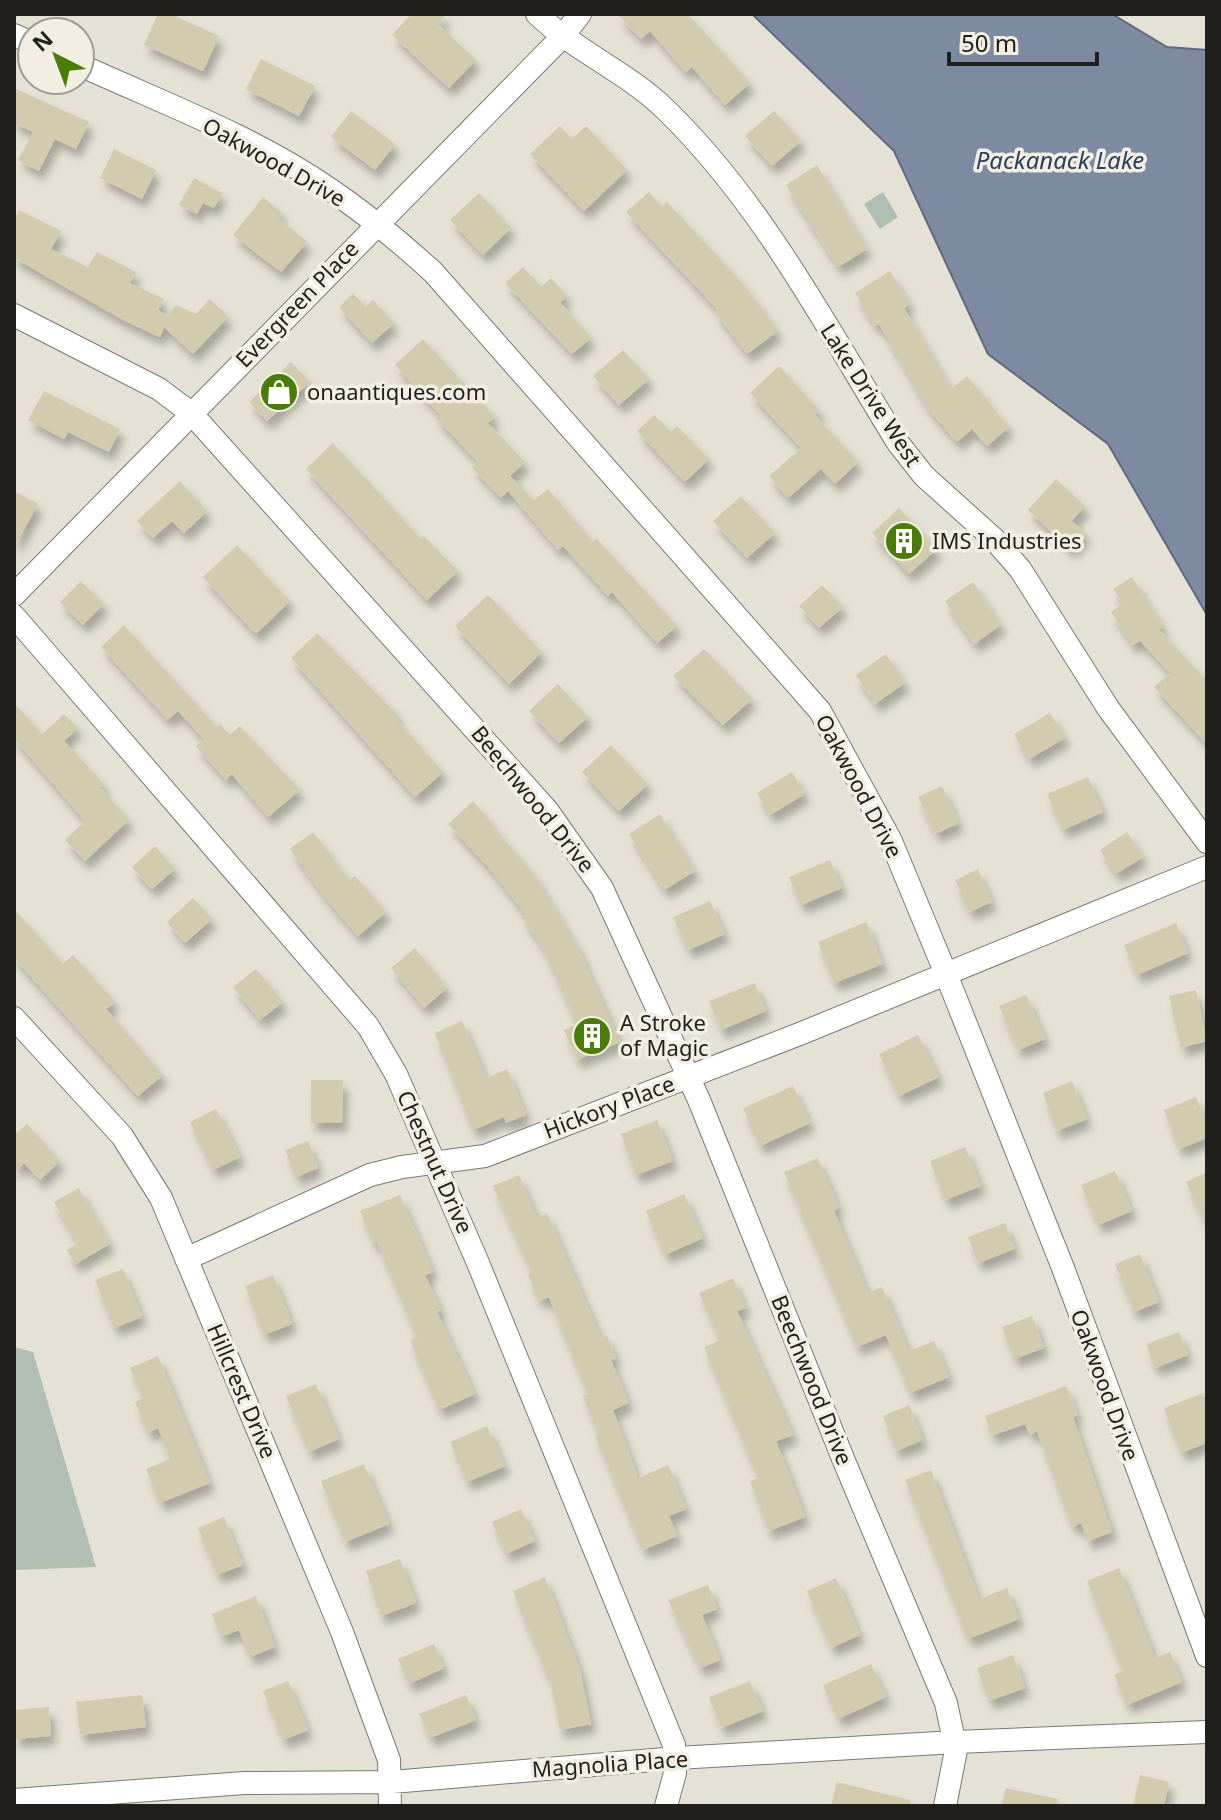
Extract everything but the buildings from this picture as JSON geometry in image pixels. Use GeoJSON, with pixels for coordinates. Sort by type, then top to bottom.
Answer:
{"type":"FeatureCollection","features":[{"type":"Feature","properties":{"kind":"street","name":"Lake Drive West"},"geometry":{"type":"LineString","coordinates":[[537,14],[662,106],[733,184],[769,232],[898,443],[924,476],[993,538],[1020,569],[1108,708],[1207,842]]}},
{"type":"Feature","properties":{"kind":"street","name":"Evergreen Place"},"geometry":{"type":"LineString","coordinates":[[14,595],[563,36],[580,14]]}},
{"type":"Feature","properties":{"kind":"street","name":"Oakwood Drive"},"geometry":{"type":"LineString","coordinates":[[96,72],[258,148],[326,186],[376,223],[433,272],[820,711],[891,841],[946,974],[1063,1268],[1207,1656]]}},
{"type":"Feature","properties":{"kind":"street","name":"Beechwood Drive"},"geometry":{"type":"LineString","coordinates":[[14,315],[159,389],[191,413],[454,702],[576,848],[625,930],[689,1076],[946,1703],[956,1742],[954,1771],[945,1806]]}},
{"type":"Feature","properties":{"kind":"street","name":"Chestnut Drive"},"geometry":{"type":"LineString","coordinates":[[14,616],[368,1026],[396,1074],[436,1162],[596,1548],[677,1758]]}},
{"type":"Feature","properties":{"kind":"street","name":"Hickory Place"},"geometry":{"type":"LineString","coordinates":[[186,1259],[370,1175],[485,1156],[1207,867]]}},
{"type":"Feature","properties":{"kind":"street","name":"Hillcrest Drive"},"geometry":{"type":"LineString","coordinates":[[14,1018],[122,1136],[161,1198],[342,1632],[389,1760],[392,1782],[390,1806]]}},
{"type":"Feature","properties":{"kind":"street","name":"Magnolia Place"},"geometry":{"type":"LineString","coordinates":[[14,1800],[244,1783],[392,1782],[677,1758],[956,1742],[1207,1732]]}},
{"type":"Feature","properties":{"kind":"street"},"geometry":{"type":"LineString","coordinates":[[666,1806],[677,1758]]}},
{"type":"Feature","properties":{"kind":"green space"},"geometry":{"type":"Polygon","coordinates":[[[883,192],[898,217],[880,229],[864,204],[883,192]]]}},
{"type":"Feature","properties":{"kind":"green space"},"geometry":{"type":"Polygon","coordinates":[[[14,1347],[33,1352],[96,1567],[14,1570],[14,1347]]]}},
{"type":"Feature","properties":{"kind":"water","name":"Packanack Lake"},"geometry":{"type":"Polygon","coordinates":[[[752,14],[1112,14],[1167,47],[1207,50],[1207,615],[1108,444],[988,354],[894,151],[752,14]]]}},
{"type":"Feature","properties":{"kind":"place","name":"onaantiques.com"},"geometry":{"type":"Point","coordinates":[279,392]}},
{"type":"Feature","properties":{"kind":"place","name":"IMS Industries"},"geometry":{"type":"Point","coordinates":[904,541]}},
{"type":"Feature","properties":{"kind":"place","name":"A Stroke of Magic"},"geometry":{"type":"Point","coordinates":[592,1036]}}]}
